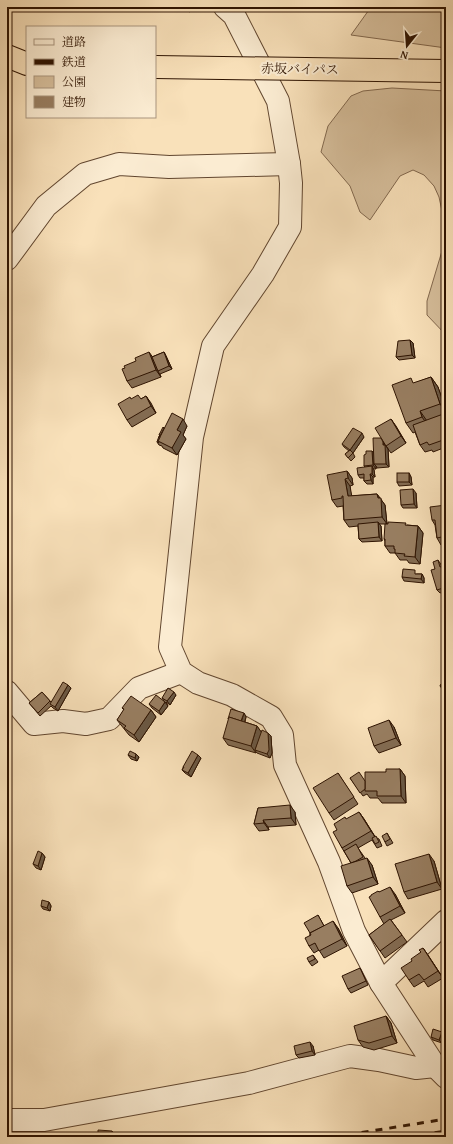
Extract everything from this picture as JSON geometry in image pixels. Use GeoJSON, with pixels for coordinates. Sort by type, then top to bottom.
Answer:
{"type":"FeatureCollection","features":[{"type":"Feature","properties":{"kind":"highway"},"geometry":{"type":"LineString","coordinates":[[7,56],[26,65]]}},
{"type":"Feature","properties":{"kind":"highway"},"geometry":{"type":"LineString","coordinates":[[7,66],[26,65]]}},
{"type":"Feature","properties":{"kind":"highway","name":"赤坂バイパス"},"geometry":{"type":"LineString","coordinates":[[156,68],[446,71]]}},
{"type":"Feature","properties":{"kind":"street"},"geometry":{"type":"LineString","coordinates":[[226,7],[234,15],[278,101],[291,183],[290,227],[263,274],[213,346],[192,437],[170,647],[181,672],[198,683],[232,695],[271,717],[282,735],[285,765],[328,862],[354,931],[381,983],[440,1072]]}},
{"type":"Feature","properties":{"kind":"street"},"geometry":{"type":"LineString","coordinates":[[7,259],[46,206],[84,174],[119,164],[169,167],[289,164]]}},
{"type":"Feature","properties":{"kind":"street"},"geometry":{"type":"LineString","coordinates":[[7,692],[34,724],[63,721],[86,724],[109,719],[139,688],[181,672]]}},
{"type":"Feature","properties":{"kind":"street"},"geometry":{"type":"LineString","coordinates":[[381,983],[446,921]]}},
{"type":"Feature","properties":{"kind":"street"},"geometry":{"type":"LineString","coordinates":[[7,1120],[44,1120],[249,1083],[350,1056],[440,1072]]}},
{"type":"Feature","properties":{"kind":"green space"},"geometry":{"type":"Polygon","coordinates":[[[371,7],[446,7],[446,48],[351,35],[371,7]]]}},
{"type":"Feature","properties":{"kind":"green space"},"geometry":{"type":"Polygon","coordinates":[[[392,88],[446,91],[446,335],[427,315],[427,301],[442,251],[445,225],[439,197],[434,186],[424,175],[413,170],[400,176],[370,220],[360,212],[350,186],[321,152],[328,126],[351,96],[363,91],[392,88]]]}},
{"type":"Feature","properties":{"kind":"building"},"geometry":{"type":"Polygon","coordinates":[[[410,340],[412,355],[396,357],[398,341],[410,340]]]}},
{"type":"Feature","properties":{"kind":"building"},"geometry":{"type":"Polygon","coordinates":[[[149,352],[156,370],[127,381],[122,369],[125,368],[124,366],[136,361],[135,358],[149,352]]]}},
{"type":"Feature","properties":{"kind":"building"},"geometry":{"type":"Polygon","coordinates":[[[164,352],[169,366],[158,371],[152,357],[164,352]]]}},
{"type":"Feature","properties":{"kind":"building"},"geometry":{"type":"Polygon","coordinates":[[[431,377],[440,404],[420,411],[422,417],[406,423],[392,385],[411,378],[413,383],[431,377]]]}},
{"type":"Feature","properties":{"kind":"building"},"geometry":{"type":"Polygon","coordinates":[[[138,395],[141,399],[146,396],[151,406],[127,420],[118,404],[130,397],[131,399],[138,395]]]}},
{"type":"Feature","properties":{"kind":"building"},"geometry":{"type":"Polygon","coordinates":[[[172,413],[183,419],[177,430],[181,432],[172,448],[158,441],[172,413]]]}},
{"type":"Feature","properties":{"kind":"building"},"geometry":{"type":"Polygon","coordinates":[[[446,413],[446,439],[429,445],[427,442],[420,445],[413,425],[446,413]]]}},
{"type":"Feature","properties":{"kind":"building"},"geometry":{"type":"Polygon","coordinates":[[[391,419],[401,436],[386,446],[375,428],[391,419]]]}},
{"type":"Feature","properties":{"kind":"building"},"geometry":{"type":"Polygon","coordinates":[[[163,427],[164,428],[160,436],[159,435],[163,427]]]}},
{"type":"Feature","properties":{"kind":"building"},"geometry":{"type":"Polygon","coordinates":[[[353,428],[362,433],[350,450],[342,444],[353,428]]]}},
{"type":"Feature","properties":{"kind":"building"},"geometry":{"type":"Polygon","coordinates":[[[373,438],[381,438],[383,445],[385,445],[386,464],[374,464],[373,438]]]}},
{"type":"Feature","properties":{"kind":"building"},"geometry":{"type":"Polygon","coordinates":[[[350,450],[353,453],[348,458],[345,454],[350,450]]]}},
{"type":"Feature","properties":{"kind":"building"},"geometry":{"type":"Polygon","coordinates":[[[366,451],[372,451],[373,465],[364,466],[364,455],[366,454],[366,451]]]}},
{"type":"Feature","properties":{"kind":"building"},"geometry":{"type":"Polygon","coordinates":[[[372,466],[372,474],[370,474],[371,480],[364,481],[364,474],[358,475],[357,468],[372,466]]]}},
{"type":"Feature","properties":{"kind":"building"},"geometry":{"type":"Polygon","coordinates":[[[347,471],[348,478],[345,479],[348,496],[377,494],[378,498],[381,498],[382,517],[344,520],[343,496],[342,498],[332,500],[327,475],[347,471]]]}},
{"type":"Feature","properties":{"kind":"building"},"geometry":{"type":"Polygon","coordinates":[[[397,473],[409,473],[409,482],[397,482],[397,473]]]}},
{"type":"Feature","properties":{"kind":"building"},"geometry":{"type":"Polygon","coordinates":[[[413,489],[414,504],[401,505],[400,490],[413,489]]]}},
{"type":"Feature","properties":{"kind":"building"},"geometry":{"type":"Polygon","coordinates":[[[446,505],[446,536],[437,538],[435,520],[432,520],[430,507],[446,505]]]}},
{"type":"Feature","properties":{"kind":"building"},"geometry":{"type":"Polygon","coordinates":[[[378,522],[379,537],[359,539],[358,524],[378,522]]]}},
{"type":"Feature","properties":{"kind":"building"},"geometry":{"type":"Polygon","coordinates":[[[388,522],[406,523],[405,525],[418,526],[415,557],[395,553],[394,546],[385,546],[385,524],[388,524],[388,522]]]}},
{"type":"Feature","properties":{"kind":"building"},"geometry":{"type":"Polygon","coordinates":[[[438,560],[440,567],[444,566],[446,572],[446,587],[437,590],[431,570],[435,569],[433,562],[438,560]]]}},
{"type":"Feature","properties":{"kind":"building"},"geometry":{"type":"Polygon","coordinates":[[[403,569],[415,570],[415,574],[422,574],[421,579],[402,577],[403,569]]]}},
{"type":"Feature","properties":{"kind":"building"},"geometry":{"type":"Polygon","coordinates":[[[446,676],[446,689],[440,686],[446,676]]]}},
{"type":"Feature","properties":{"kind":"building"},"geometry":{"type":"Polygon","coordinates":[[[63,682],[68,685],[55,707],[50,704],[63,682]]]}},
{"type":"Feature","properties":{"kind":"building"},"geometry":{"type":"Polygon","coordinates":[[[168,688],[174,692],[167,701],[162,698],[168,688]]]}},
{"type":"Feature","properties":{"kind":"building"},"geometry":{"type":"Polygon","coordinates":[[[42,692],[50,701],[38,713],[29,703],[42,692]]]}},
{"type":"Feature","properties":{"kind":"building"},"geometry":{"type":"Polygon","coordinates":[[[156,695],[165,702],[159,711],[149,704],[156,695]]]}},
{"type":"Feature","properties":{"kind":"building"},"geometry":{"type":"Polygon","coordinates":[[[131,696],[151,710],[134,735],[124,728],[126,726],[117,720],[124,709],[122,708],[131,696]]]}},
{"type":"Feature","properties":{"kind":"building"},"geometry":{"type":"Polygon","coordinates":[[[231,709],[244,713],[241,721],[229,717],[228,719],[231,709]]]}},
{"type":"Feature","properties":{"kind":"building"},"geometry":{"type":"Polygon","coordinates":[[[229,717],[257,726],[251,746],[223,738],[229,717]]]}},
{"type":"Feature","properties":{"kind":"building"},"geometry":{"type":"Polygon","coordinates":[[[389,720],[396,738],[374,746],[368,728],[389,720]]]}},
{"type":"Feature","properties":{"kind":"building"},"geometry":{"type":"Polygon","coordinates":[[[262,730],[268,733],[269,750],[267,754],[255,750],[262,730]]]}},
{"type":"Feature","properties":{"kind":"building"},"geometry":{"type":"Polygon","coordinates":[[[130,751],[136,754],[135,758],[128,755],[130,751]]]}},
{"type":"Feature","properties":{"kind":"building"},"geometry":{"type":"Polygon","coordinates":[[[192,751],[198,755],[188,773],[182,770],[192,751]]]}},
{"type":"Feature","properties":{"kind":"building"},"geometry":{"type":"Polygon","coordinates":[[[386,769],[400,769],[401,796],[377,796],[377,791],[365,791],[365,772],[386,772],[386,769]]]}},
{"type":"Feature","properties":{"kind":"building"},"geometry":{"type":"Polygon","coordinates":[[[359,772],[365,781],[365,789],[360,793],[350,778],[359,772]]]}},
{"type":"Feature","properties":{"kind":"building"},"geometry":{"type":"Polygon","coordinates":[[[338,773],[354,797],[329,813],[313,788],[338,773]]]}},
{"type":"Feature","properties":{"kind":"building"},"geometry":{"type":"Polygon","coordinates":[[[290,805],[291,818],[263,820],[264,823],[254,824],[258,808],[290,805]]]}},
{"type":"Feature","properties":{"kind":"building"},"geometry":{"type":"Polygon","coordinates":[[[359,812],[371,831],[342,848],[333,832],[337,830],[334,824],[345,817],[346,819],[359,812]]]}},
{"type":"Feature","properties":{"kind":"building"},"geometry":{"type":"Polygon","coordinates":[[[387,833],[390,839],[385,842],[382,836],[387,833]]]}},
{"type":"Feature","properties":{"kind":"building"},"geometry":{"type":"Polygon","coordinates":[[[376,836],[379,842],[375,844],[372,838],[376,836]]]}},
{"type":"Feature","properties":{"kind":"building"},"geometry":{"type":"Polygon","coordinates":[[[356,844],[363,857],[351,863],[344,851],[356,844]]]}},
{"type":"Feature","properties":{"kind":"building"},"geometry":{"type":"Polygon","coordinates":[[[38,851],[42,853],[38,866],[33,864],[38,851]]]}},
{"type":"Feature","properties":{"kind":"building"},"geometry":{"type":"Polygon","coordinates":[[[429,854],[437,882],[404,892],[395,864],[429,854]]]}},
{"type":"Feature","properties":{"kind":"building"},"geometry":{"type":"Polygon","coordinates":[[[367,858],[373,877],[347,886],[341,866],[367,858]]]}},
{"type":"Feature","properties":{"kind":"building"},"geometry":{"type":"Polygon","coordinates":[[[390,887],[400,906],[380,917],[369,897],[378,891],[379,892],[390,887]]]}},
{"type":"Feature","properties":{"kind":"building"},"geometry":{"type":"Polygon","coordinates":[[[42,900],[49,902],[47,908],[41,906],[42,900]]]}},
{"type":"Feature","properties":{"kind":"building"},"geometry":{"type":"Polygon","coordinates":[[[318,915],[324,926],[310,933],[304,923],[318,915]]]}},
{"type":"Feature","properties":{"kind":"building"},"geometry":{"type":"Polygon","coordinates":[[[390,919],[402,935],[380,951],[369,935],[390,919]]]}},
{"type":"Feature","properties":{"kind":"building"},"geometry":{"type":"Polygon","coordinates":[[[333,921],[342,939],[319,951],[315,943],[309,946],[305,938],[311,935],[310,933],[333,921]]]}},
{"type":"Feature","properties":{"kind":"building"},"geometry":{"type":"Polygon","coordinates":[[[423,948],[438,971],[424,980],[419,974],[409,980],[401,968],[412,961],[411,959],[421,952],[419,950],[423,948]]]}},
{"type":"Feature","properties":{"kind":"building"},"geometry":{"type":"Polygon","coordinates":[[[313,955],[315,959],[309,962],[307,958],[313,955]]]}},
{"type":"Feature","properties":{"kind":"building"},"geometry":{"type":"Polygon","coordinates":[[[360,968],[366,981],[348,989],[342,976],[360,968]]]}},
{"type":"Feature","properties":{"kind":"building"},"geometry":{"type":"Polygon","coordinates":[[[386,1016],[392,1036],[369,1043],[358,1040],[354,1026],[386,1016]]]}},
{"type":"Feature","properties":{"kind":"building"},"geometry":{"type":"Polygon","coordinates":[[[433,1029],[442,1032],[439,1040],[431,1037],[433,1029]]]}},
{"type":"Feature","properties":{"kind":"building"},"geometry":{"type":"Polygon","coordinates":[[[310,1042],[312,1051],[296,1055],[294,1046],[310,1042]]]}},
{"type":"Feature","properties":{"kind":"building"},"geometry":{"type":"Polygon","coordinates":[[[98,1130],[112,1131],[112,1137],[98,1137],[98,1130]]]}},
{"type":"Feature","properties":{"kind":"railway"},"geometry":{"type":"LineString","coordinates":[[334,1137],[446,1119]]}},
{"type":"Feature","properties":{"kind":"railway"},"geometry":{"type":"LineString","coordinates":[[407,1137],[446,1131]]}}]}
